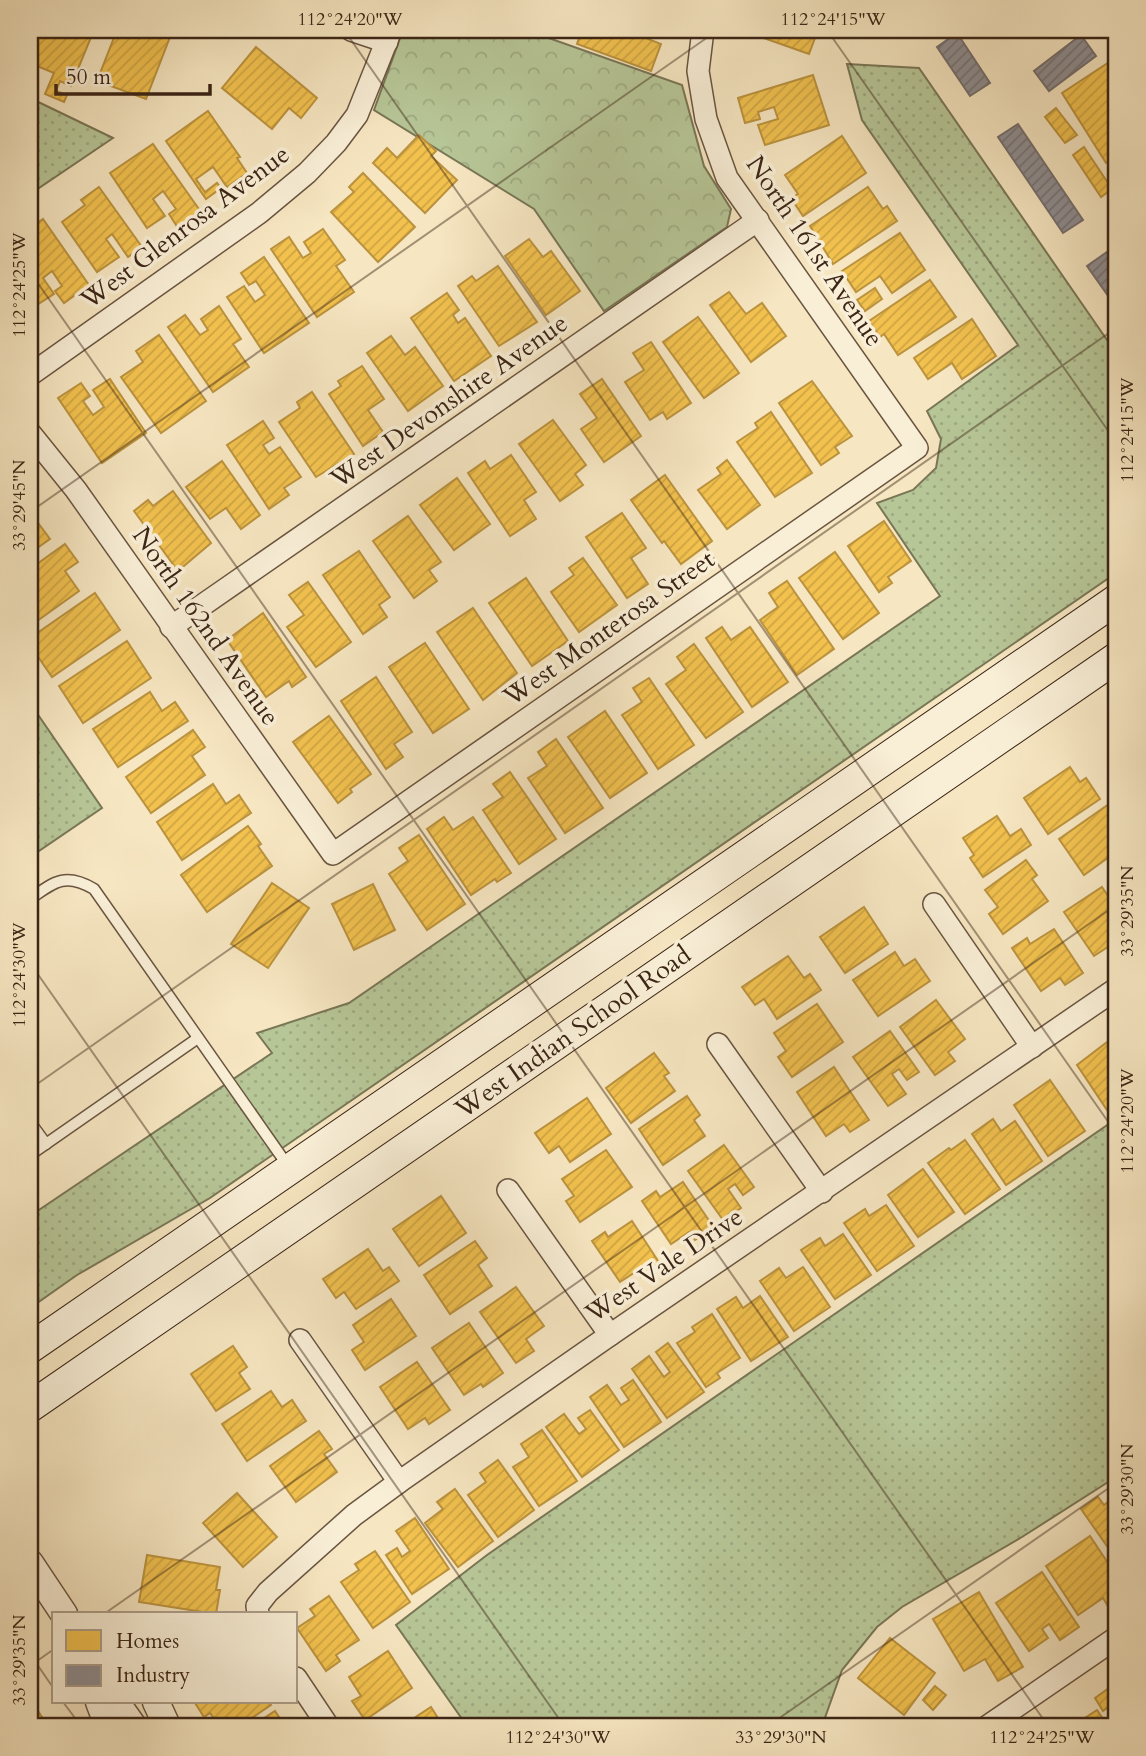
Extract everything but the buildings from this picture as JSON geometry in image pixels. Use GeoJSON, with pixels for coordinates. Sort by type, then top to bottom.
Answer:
{"type":"FeatureCollection","features":[{"type":"Feature","properties":{"kind":"main road","name":"West Indian School Road"},"geometry":{"type":"LineString","coordinates":[[30,1349],[1116,600]]}},
{"type":"Feature","properties":{"kind":"main road","name":"West Indian School Road"},"geometry":{"type":"LineString","coordinates":[[30,1407],[1116,657]]}},
{"type":"Feature","properties":{"kind":"street"},"geometry":{"type":"LineString","coordinates":[[351,30],[389,36]]}},
{"type":"Feature","properties":{"kind":"street","name":"North 161st Avenue"},"geometry":{"type":"LineString","coordinates":[[703,30],[698,71],[706,119],[727,177],[916,448]]}},
{"type":"Feature","properties":{"kind":"street","name":"West Glenrosa Avenue"},"geometry":{"type":"LineString","coordinates":[[30,375],[259,213],[307,173],[336,143],[356,115],[389,36]]}},
{"type":"Feature","properties":{"kind":"street","name":"West Devonshire Avenue"},"geometry":{"type":"LineString","coordinates":[[172,627],[758,220]]}},
{"type":"Feature","properties":{"kind":"street","name":"North 162nd Avenue"},"geometry":{"type":"LineString","coordinates":[[30,433],[69,480],[333,854]]}},
{"type":"Feature","properties":{"kind":"street","name":"West Monterosa Street"},"geometry":{"type":"LineString","coordinates":[[333,854],[916,448]]}},
{"type":"Feature","properties":{"kind":"street"},"geometry":{"type":"LineString","coordinates":[[934,904],[1032,1047]]}},
{"type":"Feature","properties":{"kind":"street","name":"West Vale Drive"},"geometry":{"type":"LineString","coordinates":[[258,1610],[268,1592],[330,1536],[399,1482],[1116,989]]}},
{"type":"Feature","properties":{"kind":"street"},"geometry":{"type":"LineString","coordinates":[[718,1044],[822,1192]]}},
{"type":"Feature","properties":{"kind":"street"},"geometry":{"type":"LineString","coordinates":[[508,1190],[610,1335]]}},
{"type":"Feature","properties":{"kind":"street"},"geometry":{"type":"LineString","coordinates":[[300,1340],[399,1482]]}},
{"type":"Feature","properties":{"kind":"street"},"geometry":{"type":"LineString","coordinates":[[30,1563],[63,1612]]}},
{"type":"Feature","properties":{"kind":"street"},"geometry":{"type":"LineString","coordinates":[[988,1726],[1116,1638]]}},
{"type":"Feature","properties":{"kind":"street"},"geometry":{"type":"LineString","coordinates":[[298,1681],[328,1726]]}},
{"type":"Feature","properties":{"kind":"street"},"geometry":{"type":"LineString","coordinates":[[100,1704],[108,1726]]}},
{"type":"Feature","properties":{"kind":"street"},"geometry":{"type":"LineString","coordinates":[[117,1704],[133,1726]]}},
{"type":"Feature","properties":{"kind":"street"},"geometry":{"type":"LineString","coordinates":[[157,1704],[167,1726]]}},
{"type":"Feature","properties":{"kind":"lane"},"geometry":{"type":"LineString","coordinates":[[30,899],[54,882],[67,879],[82,882],[94,889],[290,1170]]}},
{"type":"Feature","properties":{"kind":"lane"},"geometry":{"type":"LineString","coordinates":[[30,1155],[198,1038]]}},
{"type":"Feature","properties":{"kind":"lane"},"geometry":{"type":"LineString","coordinates":[[30,1122],[46,1144]]}},
{"type":"Feature","properties":{"kind":"green space"},"geometry":{"type":"Polygon","coordinates":[[[403,30],[526,30],[682,85],[704,166],[731,209],[727,227],[604,311],[534,209],[374,110],[403,30]]]}},
{"type":"Feature","properties":{"kind":"green space"},"geometry":{"type":"Polygon","coordinates":[[[847,64],[919,68],[1116,353],[1116,573],[210,1198],[77,1275],[30,1308],[30,1216],[272,1053],[257,1033],[349,1003],[940,596],[877,503],[913,490],[936,468],[941,439],[927,411],[1018,345],[862,120],[847,64]]]}},
{"type":"Feature","properties":{"kind":"green space"},"geometry":{"type":"Polygon","coordinates":[[[30,98],[113,138],[30,194],[30,98]]]}},
{"type":"Feature","properties":{"kind":"green space"},"geometry":{"type":"Polygon","coordinates":[[[30,703],[102,808],[30,857],[30,703]]]}},
{"type":"Feature","properties":{"kind":"green space"},"geometry":{"type":"Polygon","coordinates":[[[1116,1119],[1116,1477],[1022,1537],[902,1607],[877,1627],[842,1670],[822,1726],[467,1726],[396,1625],[487,1555],[1116,1119]]]}}]}
